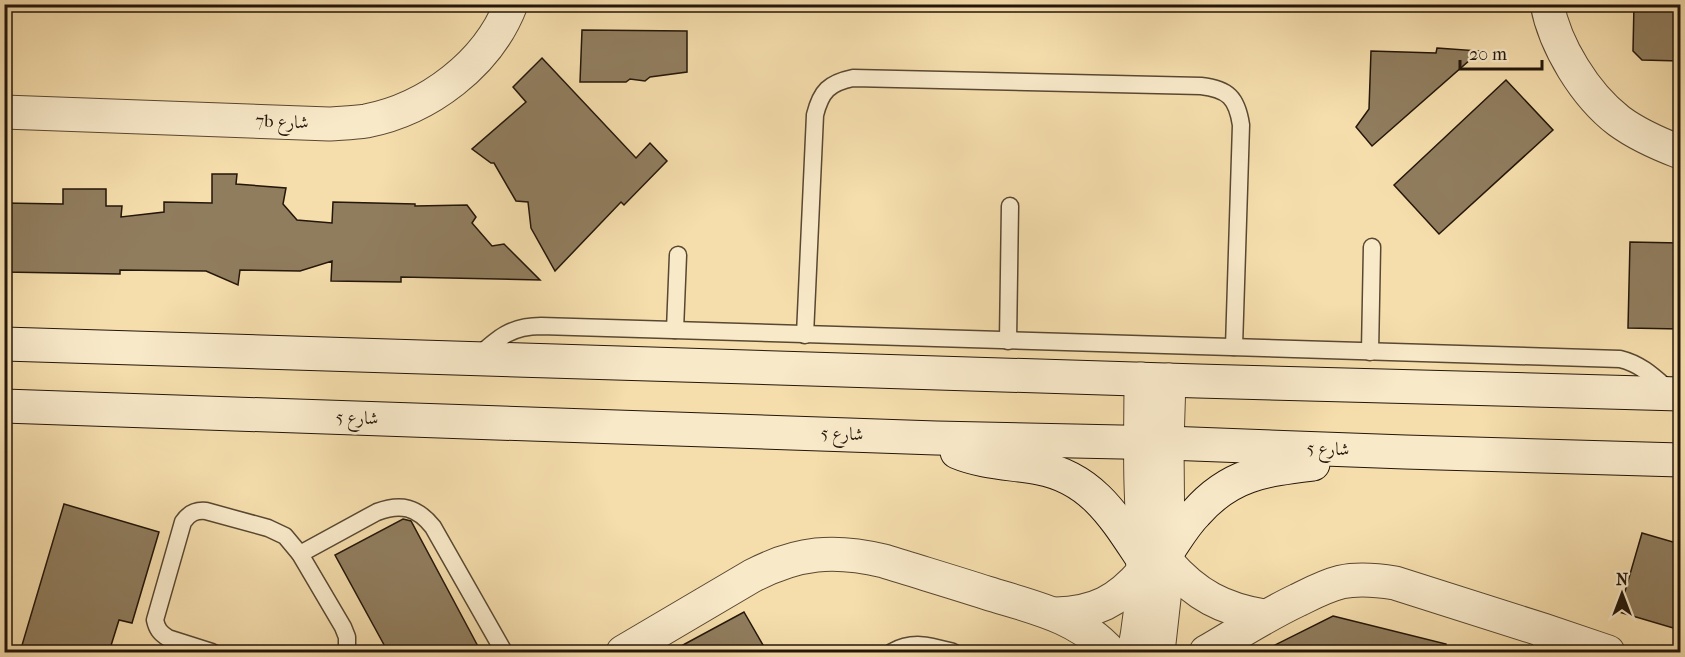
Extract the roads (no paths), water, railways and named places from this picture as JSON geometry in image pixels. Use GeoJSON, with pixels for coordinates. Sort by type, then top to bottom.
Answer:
{"type":"FeatureCollection","features":[{"type":"Feature","properties":{"kind":"street","name":"7b شارع"},"geometry":{"type":"LineString","coordinates":[[4,112],[329,124],[365,121],[401,111],[434,95],[463,73],[487,46],[507,16],[511,4]]}},
{"type":"Feature","properties":{"kind":"street"},"geometry":{"type":"LineString","coordinates":[[1547,4],[1549,17],[1565,56],[1588,91],[1618,120],[1653,142],[1680,152]]}},
{"type":"Feature","properties":{"kind":"street"},"geometry":{"type":"LineString","coordinates":[[4,344],[1677,394]]}},
{"type":"Feature","properties":{"kind":"street"},"geometry":{"type":"LineString","coordinates":[[1155,379],[1158,652]]}},
{"type":"Feature","properties":{"kind":"street","name":"شارع 5"},"geometry":{"type":"LineString","coordinates":[[4,406],[936,438],[1680,460]]}},
{"type":"Feature","properties":{"kind":"street"},"geometry":{"type":"LineString","coordinates":[[936,438],[945,446],[966,456],[1042,468],[1078,483],[1094,494],[1156,562],[1195,590],[1210,600],[1237,610],[1264,616]]}},
{"type":"Feature","properties":{"kind":"street"},"geometry":{"type":"LineString","coordinates":[[1056,614],[1072,614],[1089,610],[1119,596],[1156,562],[1211,497],[1231,483],[1247,476],[1279,468],[1405,452]]}},
{"type":"Feature","properties":{"kind":"street"},"geometry":{"type":"LineString","coordinates":[[623,652],[772,565],[816,554],[839,553],[862,556],[1056,614],[1085,629],[1110,652]]}},
{"type":"Feature","properties":{"kind":"street"},"geometry":{"type":"LineString","coordinates":[[1134,652],[1141,610],[1156,562]]}},
{"type":"Feature","properties":{"kind":"street"},"geometry":{"type":"LineString","coordinates":[[1206,652],[1264,616],[1325,587],[1351,581],[1378,580],[1395,583],[1543,641],[1608,652]]}},
{"type":"Feature","properties":{"kind":"lane"},"geometry":{"type":"LineString","coordinates":[[805,335],[815,115],[818,101],[826,89],[838,81],[853,78],[1201,86],[1216,87],[1230,96],[1239,109],[1241,125],[1234,348]]}},
{"type":"Feature","properties":{"kind":"lane"},"geometry":{"type":"LineString","coordinates":[[1008,341],[1010,206]]}},
{"type":"Feature","properties":{"kind":"lane"},"geometry":{"type":"LineString","coordinates":[[1370,352],[1372,247]]}},
{"type":"Feature","properties":{"kind":"lane"},"geometry":{"type":"LineString","coordinates":[[675,330],[678,255]]}},
{"type":"Feature","properties":{"kind":"lane"},"geometry":{"type":"LineString","coordinates":[[475,358],[508,332],[530,326],[675,330],[1620,359],[1648,371],[1677,394]]}},
{"type":"Feature","properties":{"kind":"lane"},"geometry":{"type":"LineString","coordinates":[[300,554],[390,507],[415,510],[426,517],[434,527],[504,652]]}},
{"type":"Feature","properties":{"kind":"lane"},"geometry":{"type":"LineString","coordinates":[[212,652],[168,638],[161,634],[155,620],[180,528],[187,516],[193,512],[207,511],[268,528],[285,536],[300,554],[343,627],[347,637],[346,652]]}},
{"type":"Feature","properties":{"kind":"lane"},"geometry":{"type":"LineString","coordinates":[[892,652],[917,644],[953,652]]}}]}
